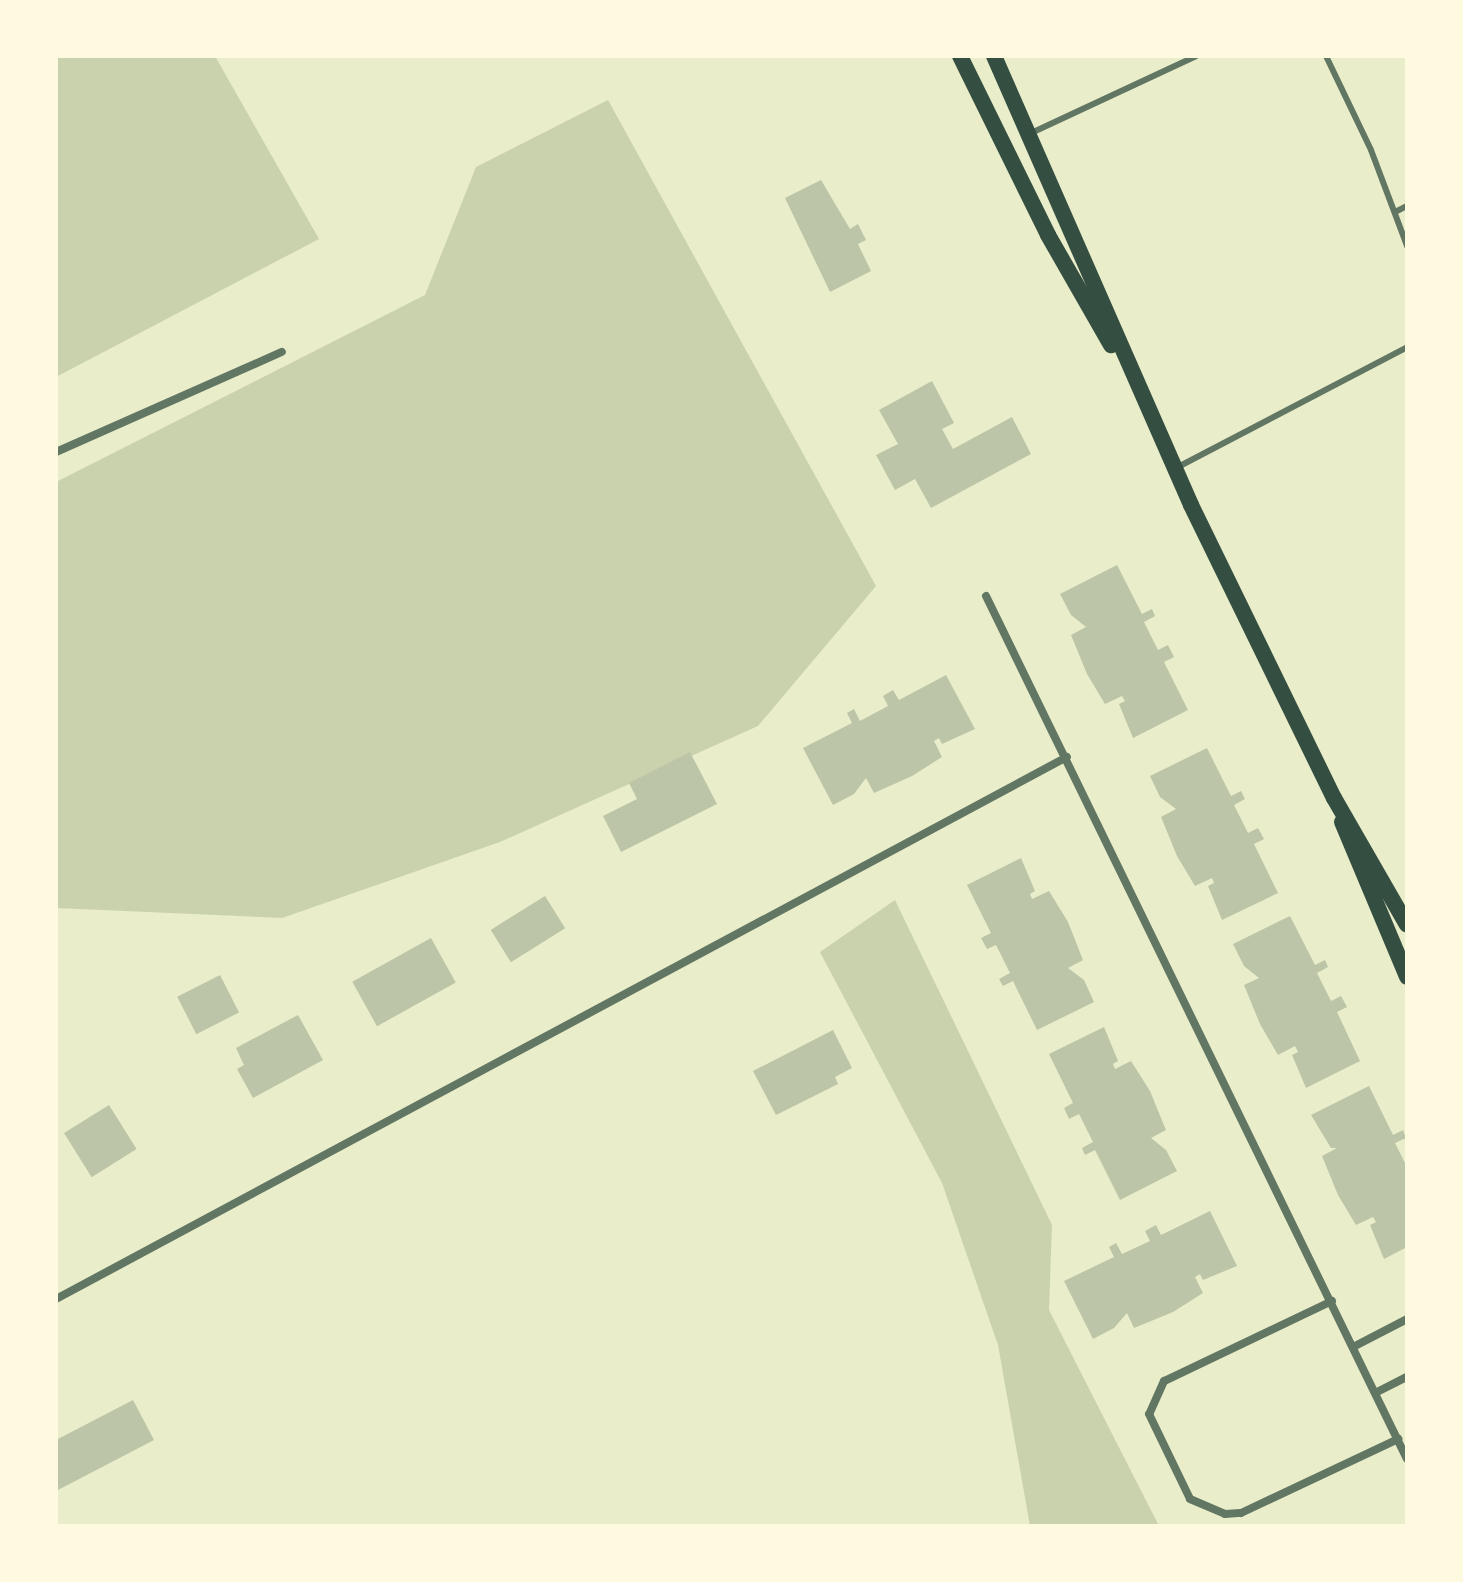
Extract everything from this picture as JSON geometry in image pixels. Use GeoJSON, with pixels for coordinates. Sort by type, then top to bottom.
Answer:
{"type":"FeatureCollection","features":[{"type":"Feature","properties":{"kind":"main road"},"geometry":{"type":"LineString","coordinates":[[960,56],[1070,275],[1132,380]]}},
{"type":"Feature","properties":{"kind":"main road"},"geometry":{"type":"LineString","coordinates":[[994,56],[1132,380],[1334,798],[1407,977]]}},
{"type":"Feature","properties":{"kind":"main road"},"geometry":{"type":"LineString","coordinates":[[1334,798],[1407,925]]}},
{"type":"Feature","properties":{"kind":"street"},"geometry":{"type":"LineString","coordinates":[[56,452],[282,352]]}},
{"type":"Feature","properties":{"kind":"street"},"geometry":{"type":"LineString","coordinates":[[986,596],[1355,1346],[1407,1459]]}},
{"type":"Feature","properties":{"kind":"street"},"geometry":{"type":"LineString","coordinates":[[56,1299],[1067,757]]}},
{"type":"Feature","properties":{"kind":"street"},"geometry":{"type":"LineString","coordinates":[[1332,1301],[1164,1381],[1149,1414],[1190,1499],[1225,1514],[1241,1513],[1398,1439]]}},
{"type":"Feature","properties":{"kind":"street"},"geometry":{"type":"LineString","coordinates":[[1355,1346],[1407,1319]]}},
{"type":"Feature","properties":{"kind":"street"},"geometry":{"type":"LineString","coordinates":[[1377,1392],[1407,1377]]}},
{"type":"Feature","properties":{"kind":"lane"},"geometry":{"type":"LineString","coordinates":[[1028,135],[1196,56]]}},
{"type":"Feature","properties":{"kind":"lane"},"geometry":{"type":"LineString","coordinates":[[1326,56],[1407,246]]}},
{"type":"Feature","properties":{"kind":"lane"},"geometry":{"type":"LineString","coordinates":[[1395,212],[1407,206]]}},
{"type":"Feature","properties":{"kind":"lane"},"geometry":{"type":"LineString","coordinates":[[1174,469],[1407,347]]}},
{"type":"Feature","properties":{"kind":"green space"},"geometry":{"type":"Polygon","coordinates":[[[56,56],[215,56],[319,239],[56,377],[56,56]]]}},
{"type":"Feature","properties":{"kind":"green space"},"geometry":{"type":"Polygon","coordinates":[[[608,100],[876,586],[758,726],[500,842],[282,918],[56,908],[56,482],[425,295],[476,167],[608,100]]]}},
{"type":"Feature","properties":{"kind":"green space"},"geometry":{"type":"Polygon","coordinates":[[[895,900],[1052,1225],[1049,1310],[1159,1526],[1030,1526],[998,1345],[942,1183],[820,952],[895,900]]]}},
{"type":"Feature","properties":{"kind":"building"},"geometry":{"type":"Polygon","coordinates":[[[821,180],[850,229],[858,224],[866,240],[858,244],[871,271],[830,292],[785,198],[821,180]]]}},
{"type":"Feature","properties":{"kind":"building"},"geometry":{"type":"Polygon","coordinates":[[[932,381],[954,423],[942,429],[953,449],[1012,417],[1031,454],[931,508],[915,479],[895,490],[876,455],[898,444],[879,410],[932,381]]]}},
{"type":"Feature","properties":{"kind":"building"},"geometry":{"type":"Polygon","coordinates":[[[1117,565],[1142,614],[1152,609],[1155,616],[1144,622],[1158,650],[1168,645],[1174,657],[1164,662],[1188,710],[1133,738],[1119,704],[1125,701],[1122,696],[1105,704],[1087,674],[1071,635],[1086,627],[1071,615],[1060,594],[1117,565]]]}},
{"type":"Feature","properties":{"kind":"building"},"geometry":{"type":"Polygon","coordinates":[[[946,675],[975,729],[942,744],[939,738],[934,741],[942,757],[912,776],[874,793],[866,778],[854,794],[833,805],[803,748],[852,723],[847,713],[854,709],[860,721],[888,706],[883,696],[893,690],[899,700],[946,675]]]}},
{"type":"Feature","properties":{"kind":"building"},"geometry":{"type":"Polygon","coordinates":[[[1207,748],[1231,796],[1241,791],[1245,799],[1234,805],[1248,833],[1258,828],[1264,839],[1254,844],[1278,893],[1222,920],[1208,886],[1214,883],[1212,878],[1195,886],[1177,856],[1161,817],[1176,809],[1160,797],[1150,776],[1207,748]]]}},
{"type":"Feature","properties":{"kind":"building"},"geometry":{"type":"Polygon","coordinates":[[[690,752],[717,804],[621,852],[603,816],[637,799],[629,783],[690,752]]]}},
{"type":"Feature","properties":{"kind":"building"},"geometry":{"type":"Polygon","coordinates":[[[1021,858],[1035,891],[1030,894],[1032,899],[1049,891],[1068,922],[1083,960],[1068,968],[1084,980],[1094,1002],[1037,1030],[1013,981],[1003,986],[999,979],[1010,973],[996,945],[987,949],[981,938],[991,933],[967,885],[1021,858]]]}},
{"type":"Feature","properties":{"kind":"building"},"geometry":{"type":"Polygon","coordinates":[[[545,896],[565,928],[511,962],[491,930],[545,896]]]}},
{"type":"Feature","properties":{"kind":"building"},"geometry":{"type":"Polygon","coordinates":[[[1290,916],[1315,965],[1325,960],[1328,967],[1317,973],[1331,1001],[1341,996],[1347,1007],[1337,1012],[1360,1061],[1306,1088],[1292,1055],[1298,1052],[1295,1046],[1278,1055],[1260,1024],[1244,985],[1259,978],[1244,966],[1233,944],[1290,916]]]}},
{"type":"Feature","properties":{"kind":"building"},"geometry":{"type":"Polygon","coordinates":[[[431,938],[456,983],[377,1026],[352,982],[431,938]]]}},
{"type":"Feature","properties":{"kind":"building"},"geometry":{"type":"Polygon","coordinates":[[[220,975],[239,1012],[196,1034],[177,997],[220,975]]]}},
{"type":"Feature","properties":{"kind":"building"},"geometry":{"type":"Polygon","coordinates":[[[298,1015],[323,1060],[253,1098],[237,1069],[244,1065],[236,1048],[298,1015]]]}},
{"type":"Feature","properties":{"kind":"building"},"geometry":{"type":"Polygon","coordinates":[[[1104,1027],[1118,1061],[1113,1064],[1115,1069],[1131,1061],[1150,1091],[1166,1130],[1151,1138],[1166,1150],[1177,1171],[1120,1200],[1095,1150],[1085,1155],[1082,1148],[1093,1142],[1079,1114],[1069,1119],[1064,1108],[1073,1103],[1049,1054],[1104,1027]]]}},
{"type":"Feature","properties":{"kind":"building"},"geometry":{"type":"Polygon","coordinates":[[[833,1030],[852,1068],[835,1077],[838,1084],[776,1115],[753,1071],[833,1030]]]}},
{"type":"Feature","properties":{"kind":"building"},"geometry":{"type":"Polygon","coordinates":[[[1369,1086],[1393,1135],[1403,1130],[1406,1138],[1395,1143],[1407,1167],[1407,1247],[1384,1259],[1370,1225],[1376,1222],[1373,1217],[1356,1225],[1338,1195],[1322,1156],[1337,1148],[1331,1148],[1311,1115],[1369,1086]]]}},
{"type":"Feature","properties":{"kind":"building"},"geometry":{"type":"Polygon","coordinates":[[[109,1105],[137,1149],[92,1177],[64,1133],[109,1105]]]}},
{"type":"Feature","properties":{"kind":"building"},"geometry":{"type":"Polygon","coordinates":[[[1210,1211],[1237,1266],[1203,1280],[1200,1274],[1195,1277],[1203,1293],[1173,1312],[1134,1328],[1127,1313],[1114,1328],[1093,1339],[1064,1281],[1114,1257],[1109,1247],[1116,1243],[1122,1254],[1150,1241],[1145,1231],[1156,1225],[1161,1235],[1210,1211]]]}},
{"type":"Feature","properties":{"kind":"building"},"geometry":{"type":"Polygon","coordinates":[[[133,1400],[154,1440],[56,1491],[56,1440],[133,1400]]]}}]}
